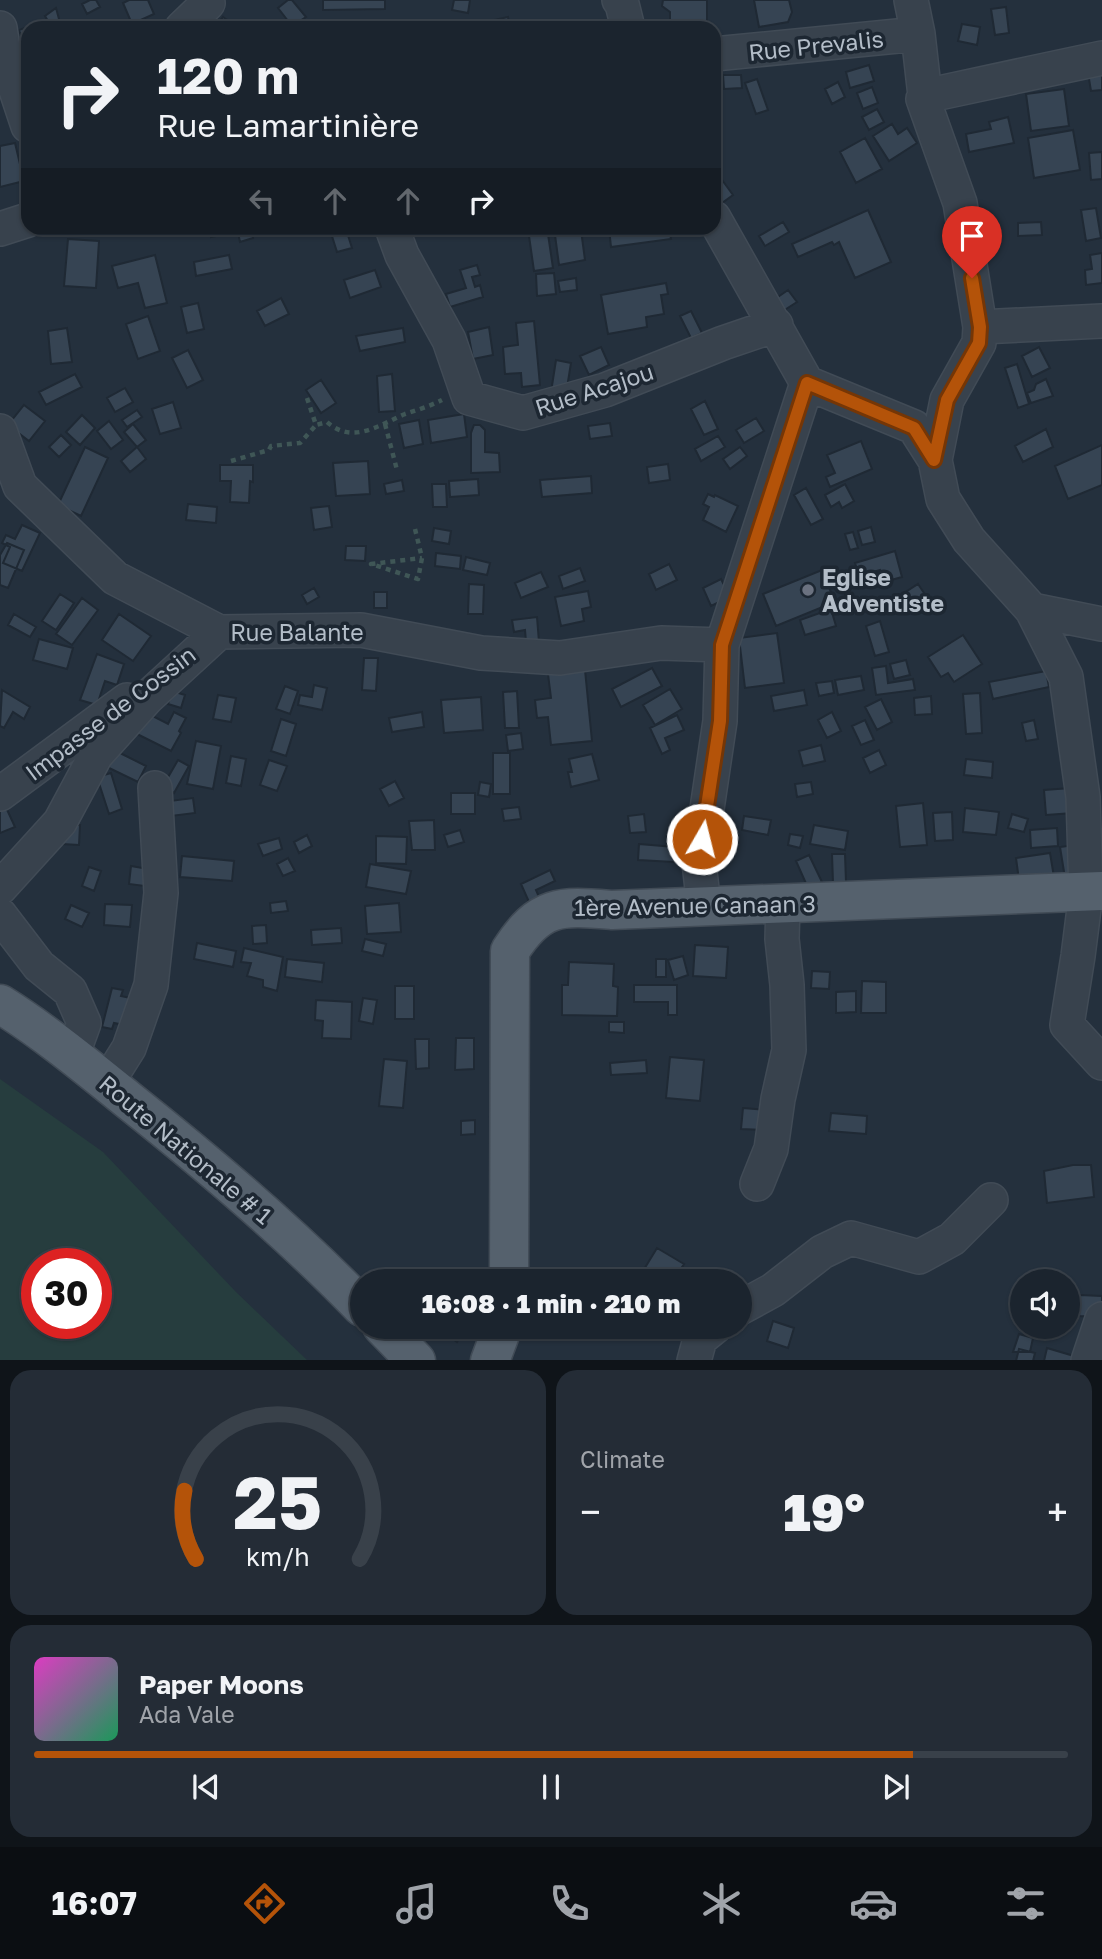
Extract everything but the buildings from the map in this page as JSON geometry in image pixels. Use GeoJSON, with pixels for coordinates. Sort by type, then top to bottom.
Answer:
{"type":"FeatureCollection","features":[{"type":"Feature","properties":{"kind":"main road","name":"1ère Avenue Canaan 3"},"geometry":{"type":"LineString","coordinates":[[509,1269],[509,951],[523,931],[540,915],[570,906],[612,910],[1094,892]]}},
{"type":"Feature","properties":{"kind":"main road","name":"Route Nationale # 1"},"geometry":{"type":"LineString","coordinates":[[0,1004],[33,1025],[199,1156],[318,1262],[350,1295]]}},
{"type":"Feature","properties":{"kind":"main road"},"geometry":{"type":"LineString","coordinates":[[395,1339],[416,1360]]}},
{"type":"Feature","properties":{"kind":"main road"},"geometry":{"type":"LineString","coordinates":[[491,1360],[498,1339]]}},
{"type":"Feature","properties":{"kind":"street"},"geometry":{"type":"LineString","coordinates":[[189,21],[208,3],[207,0]]}},
{"type":"Feature","properties":{"kind":"street"},"geometry":{"type":"LineString","coordinates":[[911,0],[918,34],[925,96],[923,99],[960,203],[980,327],[979,343],[947,400],[934,460]]}},
{"type":"Feature","properties":{"kind":"street"},"geometry":{"type":"LineString","coordinates":[[0,28],[4,54],[21,105]]}},
{"type":"Feature","properties":{"kind":"street","name":"Rue Prevalis"},"geometry":{"type":"LineString","coordinates":[[721,53],[918,34]]}},
{"type":"Feature","properties":{"kind":"street"},"geometry":{"type":"LineString","coordinates":[[925,96],[1102,58]]}},
{"type":"Feature","properties":{"kind":"street"},"geometry":{"type":"LineString","coordinates":[[0,135],[21,128]]}},
{"type":"Feature","properties":{"kind":"street"},"geometry":{"type":"LineString","coordinates":[[0,229],[21,222]]}},
{"type":"Feature","properties":{"kind":"street"},"geometry":{"type":"LineString","coordinates":[[721,230],[807,383],[914,428],[934,460],[943,499],[969,540],[1032,610],[1066,677],[1094,892],[1078,956],[1067,1025],[1102,1063]]}},
{"type":"Feature","properties":{"kind":"street","name":"Rue Acajou"},"geometry":{"type":"LineString","coordinates":[[395,235],[402,255],[449,340],[469,398],[523,413],[604,390],[776,325]]}},
{"type":"Feature","properties":{"kind":"street"},"geometry":{"type":"LineString","coordinates":[[980,327],[1102,321]]}},
{"type":"Feature","properties":{"kind":"street"},"geometry":{"type":"LineString","coordinates":[[704,906],[699,863],[720,721],[722,645],[807,383]]}},
{"type":"Feature","properties":{"kind":"street","name":"Rue Balante"},"geometry":{"type":"LineString","coordinates":[[0,431],[20,486],[114,578],[219,632],[361,630],[481,653],[560,658],[661,643],[722,645]]}},
{"type":"Feature","properties":{"kind":"street"},"geometry":{"type":"LineString","coordinates":[[1032,610],[1102,624]]}},
{"type":"Feature","properties":{"kind":"street"},"geometry":{"type":"LineString","coordinates":[[0,888],[60,822],[96,755],[147,698],[219,632]]}},
{"type":"Feature","properties":{"kind":"street","name":"Impasse de Cossin"},"geometry":{"type":"LineString","coordinates":[[0,794],[219,632]]}},
{"type":"Feature","properties":{"kind":"street"},"geometry":{"type":"LineString","coordinates":[[107,1083],[129,1048],[151,985],[161,893],[155,788]]}},
{"type":"Feature","properties":{"kind":"street"},"geometry":{"type":"LineString","coordinates":[[757,1184],[771,1149],[778,1098],[789,1050],[788,985],[782,939],[783,903]]}},
{"type":"Feature","properties":{"kind":"street"},"geometry":{"type":"LineString","coordinates":[[0,915],[39,966],[70,991],[84,1023],[72,1056]]}},
{"type":"Feature","properties":{"kind":"street"},"geometry":{"type":"LineString","coordinates":[[752,1301],[773,1290],[822,1252],[850,1238],[919,1257],[952,1239],[991,1200]]}},
{"type":"Feature","properties":{"kind":"street"},"geometry":{"type":"LineString","coordinates":[[1088,1360],[1102,1319]]}},
{"type":"Feature","properties":{"kind":"street"},"geometry":{"type":"LineString","coordinates":[[694,1360],[700,1339]]}},
{"type":"Feature","properties":{"kind":"path"},"geometry":{"type":"LineString","coordinates":[[231,461],[270,450],[271,446],[300,443],[316,425],[327,422],[337,430],[371,431],[442,401],[463,380]]}},
{"type":"Feature","properties":{"kind":"path"},"geometry":{"type":"LineString","coordinates":[[307,398],[316,425]]}},
{"type":"Feature","properties":{"kind":"path"},"geometry":{"type":"LineString","coordinates":[[385,424],[397,470]]}},
{"type":"Feature","properties":{"kind":"path"},"geometry":{"type":"LineString","coordinates":[[415,529],[422,558],[418,579],[371,564],[422,558]]}},
{"type":"Feature","properties":{"kind":"green space"},"geometry":{"type":"Polygon","coordinates":[[[0,1079],[103,1152],[236,1292],[307,1360],[0,1360],[0,1079]]]}},
{"type":"Feature","properties":{"kind":"place","name":"Eglise Adventiste"},"geometry":{"type":"Point","coordinates":[808,590]}},
{"type":"Feature","properties":{"kind":"route"},"geometry":{"type":"LineString","coordinates":[[702,839],[720,721],[722,645],[807,383],[877,410],[914,428],[934,460],[947,400],[979,343],[980,327],[972,278]]}}]}
